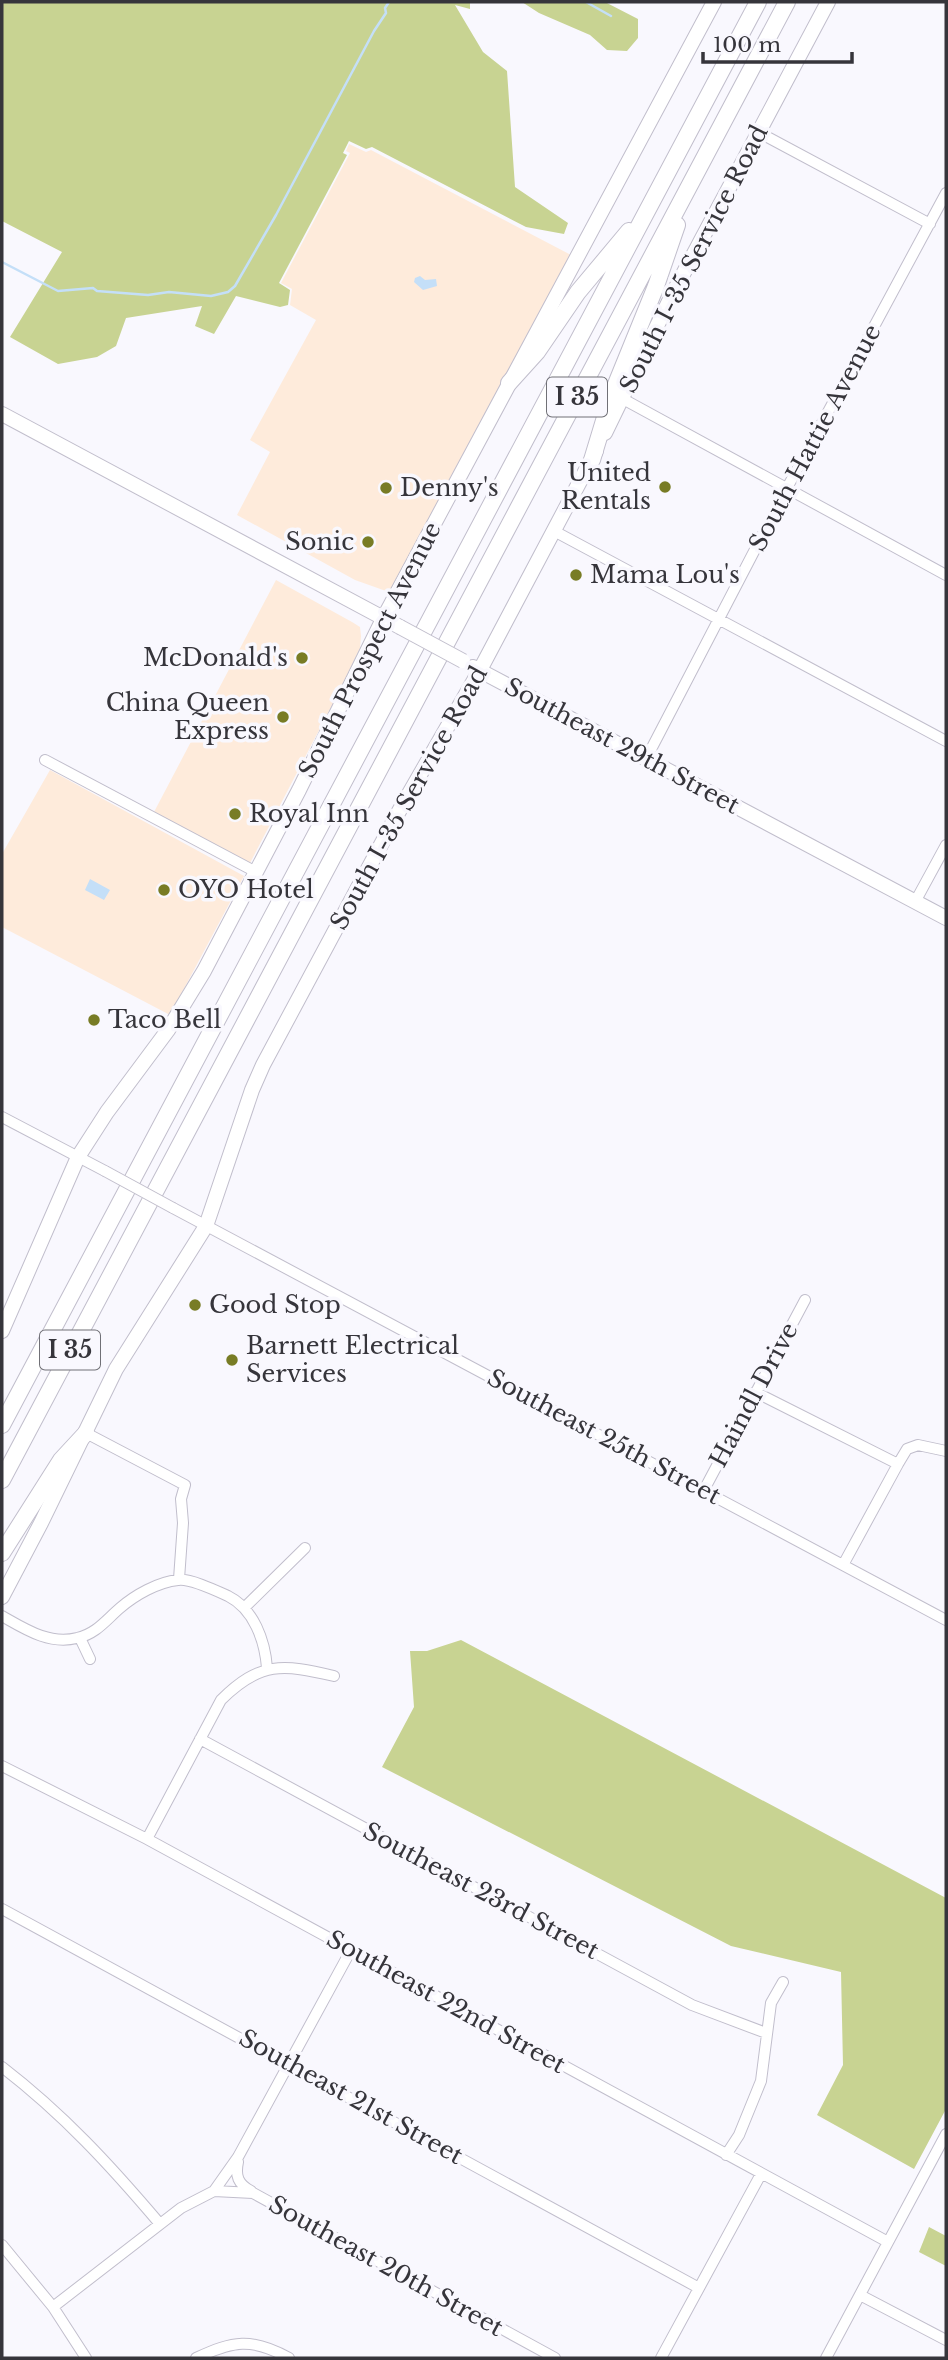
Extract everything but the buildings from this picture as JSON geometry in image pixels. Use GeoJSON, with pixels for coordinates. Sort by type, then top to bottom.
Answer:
{"type":"FeatureCollection","features":[{"type":"Feature","properties":{"kind":"highway","name":"I 35"},"geometry":{"type":"LineString","coordinates":[[2,1425],[758,2]]}},
{"type":"Feature","properties":{"kind":"highway","name":"I 35"},"geometry":{"type":"LineString","coordinates":[[2,1480],[787,2]]}},
{"type":"Feature","properties":{"kind":"highway"},"geometry":{"type":"LineString","coordinates":[[592,460],[612,394],[656,286],[692,180]]}},
{"type":"Feature","properties":{"kind":"highway"},"geometry":{"type":"LineString","coordinates":[[509,383],[537,352],[578,292],[651,205]]}},
{"type":"Feature","properties":{"kind":"highway"},"geometry":{"type":"LineString","coordinates":[[2,1553],[61,1460],[86,1433]]}},
{"type":"Feature","properties":{"kind":"main road","name":"South Prospect Avenue"},"geometry":{"type":"LineString","coordinates":[[2,1331],[78,1157],[107,1112],[184,1006],[304,780],[383,619],[714,2]]}},
{"type":"Feature","properties":{"kind":"main road","name":"South I-35 Service Road"},"geometry":{"type":"LineString","coordinates":[[2,1597],[116,1369],[206,1226],[263,1065],[592,460],[673,293],[828,2]]}},
{"type":"Feature","properties":{"kind":"main road","name":"Southeast 29th Street"},"geometry":{"type":"LineString","coordinates":[[2,414],[946,918]]}},
{"type":"Feature","properties":{"kind":"street"},"geometry":{"type":"LineString","coordinates":[[758,132],[930,224]]}},
{"type":"Feature","properties":{"kind":"street","name":"South Hattie Avenue"},"geometry":{"type":"LineString","coordinates":[[646,759],[787,488],[946,193]]}},
{"type":"Feature","properties":{"kind":"street"},"geometry":{"type":"LineString","coordinates":[[623,399],[946,575]]}},
{"type":"Feature","properties":{"kind":"street"},"geometry":{"type":"LineString","coordinates":[[554,531],[946,741]]}},
{"type":"Feature","properties":{"kind":"street"},"geometry":{"type":"LineString","coordinates":[[45,760],[256,872]]}},
{"type":"Feature","properties":{"kind":"street"},"geometry":{"type":"LineString","coordinates":[[915,902],[946,845]]}},
{"type":"Feature","properties":{"kind":"street","name":"Southeast 25th Street"},"geometry":{"type":"LineString","coordinates":[[2,1117],[946,1620]]}},
{"type":"Feature","properties":{"kind":"street","name":"Haindl Drive"},"geometry":{"type":"LineString","coordinates":[[704,1490],[805,1300]]}},
{"type":"Feature","properties":{"kind":"street"},"geometry":{"type":"LineString","coordinates":[[755,1392],[898,1464]]}},
{"type":"Feature","properties":{"kind":"street"},"geometry":{"type":"LineString","coordinates":[[86,1433],[185,1485],[181,1499],[183,1523],[179,1579]]}},
{"type":"Feature","properties":{"kind":"street"},"geometry":{"type":"LineString","coordinates":[[844,1565],[906,1449],[918,1445],[946,1451]]}},
{"type":"Feature","properties":{"kind":"street"},"geometry":{"type":"LineString","coordinates":[[245,1608],[305,1548]]}},
{"type":"Feature","properties":{"kind":"street"},"geometry":{"type":"LineString","coordinates":[[2,1616],[37,1635],[54,1640],[80,1638],[93,1632],[136,1596],[179,1579],[218,1592],[236,1600],[245,1608],[265,1648],[267,1668]]}},
{"type":"Feature","properties":{"kind":"street"},"geometry":{"type":"LineString","coordinates":[[80,1638],[90,1659]]}},
{"type":"Feature","properties":{"kind":"street"},"geometry":{"type":"LineString","coordinates":[[147,1839],[221,1700],[237,1684],[267,1668],[290,1668],[334,1676]]}},
{"type":"Feature","properties":{"kind":"street","name":"Southeast 23rd Street"},"geometry":{"type":"LineString","coordinates":[[200,1739],[692,2005],[766,2033]]}},
{"type":"Feature","properties":{"kind":"street","name":"Southeast 22nd Street"},"geometry":{"type":"LineString","coordinates":[[2,1766],[147,1839],[888,2242]]}},
{"type":"Feature","properties":{"kind":"street","name":"Southeast 21st Street"},"geometry":{"type":"LineString","coordinates":[[2,1909],[699,2288]]}},
{"type":"Feature","properties":{"kind":"street"},"geometry":{"type":"LineString","coordinates":[[53,2307],[181,2208],[214,2191],[238,2157],[351,1950]]}},
{"type":"Feature","properties":{"kind":"street"},"geometry":{"type":"LineString","coordinates":[[726,2155],[739,2135],[761,2081],[771,2003],[783,1982]]}},
{"type":"Feature","properties":{"kind":"street"},"geometry":{"type":"LineString","coordinates":[[2,2067],[59,2113],[160,2224]]}},
{"type":"Feature","properties":{"kind":"street"},"geometry":{"type":"LineString","coordinates":[[826,2358],[946,2134]]}},
{"type":"Feature","properties":{"kind":"street","name":"Southeast 20th Street"},"geometry":{"type":"LineString","coordinates":[[238,2157],[238,2181],[253,2193],[555,2358]]}},
{"type":"Feature","properties":{"kind":"street"},"geometry":{"type":"LineString","coordinates":[[661,2358],[761,2174]]}},
{"type":"Feature","properties":{"kind":"street","name":"Southeast 20th Street"},"geometry":{"type":"LineString","coordinates":[[214,2191],[253,2193]]}},
{"type":"Feature","properties":{"kind":"street"},"geometry":{"type":"LineString","coordinates":[[2,2245],[53,2307],[86,2358]]}},
{"type":"Feature","properties":{"kind":"street"},"geometry":{"type":"LineString","coordinates":[[860,2295],[946,2340]]}},
{"type":"Feature","properties":{"kind":"street"},"geometry":{"type":"LineString","coordinates":[[196,2358],[222,2346],[246,2343],[271,2349],[289,2358]]}},
{"type":"Feature","properties":{"kind":"shaded area"},"geometry":{"type":"Polygon","coordinates":[[[349,144],[366,152],[371,150],[571,255],[391,590],[386,591],[355,580],[237,515],[270,452],[250,440],[316,320],[290,305],[292,289],[281,283],[350,153],[346,151],[349,144]]]}},
{"type":"Feature","properties":{"kind":"shaded area"},"geometry":{"type":"Polygon","coordinates":[[[276,580],[360,627],[360,648],[250,863],[154,812],[276,580]]]}},
{"type":"Feature","properties":{"kind":"shaded area"},"geometry":{"type":"Polygon","coordinates":[[[50,770],[244,876],[170,1015],[2,927],[2,854],[50,770]]]}},
{"type":"Feature","properties":{"kind":"green space"},"geometry":{"type":"Polygon","coordinates":[[[2,2],[470,2],[470,9],[455,5],[483,52],[507,71],[515,187],[568,223],[564,234],[526,227],[372,147],[366,149],[349,141],[343,153],[347,155],[279,283],[290,290],[288,305],[280,307],[236,296],[214,334],[195,326],[202,306],[126,318],[116,346],[97,357],[58,364],[10,337],[62,252],[2,221],[2,2]]]}},
{"type":"Feature","properties":{"kind":"green space"},"geometry":{"type":"Polygon","coordinates":[[[522,2],[605,2],[638,19],[638,38],[627,51],[607,50],[590,35],[539,13],[522,2]]]}},
{"type":"Feature","properties":{"kind":"green space"},"geometry":{"type":"Polygon","coordinates":[[[461,1640],[946,1898],[946,2109],[914,2169],[817,2115],[843,2065],[841,1972],[731,1946],[382,1767],[414,1707],[410,1651],[427,1651],[461,1640]]]}},
{"type":"Feature","properties":{"kind":"green space"},"geometry":{"type":"Polygon","coordinates":[[[929,2227],[946,2236],[946,2266],[919,2252],[929,2227]]]}},
{"type":"Feature","properties":{"kind":"water"},"geometry":{"type":"Polygon","coordinates":[[[420,276],[425,280],[436,279],[437,286],[423,290],[414,282],[415,278],[420,276]]]}},
{"type":"Feature","properties":{"kind":"water"},"geometry":{"type":"Polygon","coordinates":[[[90,879],[110,890],[104,900],[85,890],[90,879]]]}},
{"type":"Feature","properties":{"kind":"waterway"},"geometry":{"type":"LineString","coordinates":[[2,262],[58,291],[93,288],[97,291],[148,295],[169,292],[211,296],[228,292],[235,286],[276,215],[386,13],[385,8],[389,2]]}},
{"type":"Feature","properties":{"kind":"waterway"},"geometry":{"type":"LineString","coordinates":[[586,2],[611,16]]}},
{"type":"Feature","properties":{"kind":"place","name":"United Rentals"},"geometry":{"type":"Point","coordinates":[665,487]}},
{"type":"Feature","properties":{"kind":"place","name":"Denny's"},"geometry":{"type":"Point","coordinates":[386,488]}},
{"type":"Feature","properties":{"kind":"place","name":"Sonic"},"geometry":{"type":"Point","coordinates":[368,542]}},
{"type":"Feature","properties":{"kind":"place","name":"Mama Lou's"},"geometry":{"type":"Point","coordinates":[576,575]}},
{"type":"Feature","properties":{"kind":"place","name":"McDonald's"},"geometry":{"type":"Point","coordinates":[302,658]}},
{"type":"Feature","properties":{"kind":"place","name":"China Queen Express"},"geometry":{"type":"Point","coordinates":[283,717]}},
{"type":"Feature","properties":{"kind":"place","name":"Royal Inn"},"geometry":{"type":"Point","coordinates":[235,814]}},
{"type":"Feature","properties":{"kind":"place","name":"OYO Hotel"},"geometry":{"type":"Point","coordinates":[164,890]}},
{"type":"Feature","properties":{"kind":"place","name":"Taco Bell"},"geometry":{"type":"Point","coordinates":[94,1020]}},
{"type":"Feature","properties":{"kind":"place","name":"Good Stop"},"geometry":{"type":"Point","coordinates":[195,1305]}},
{"type":"Feature","properties":{"kind":"place","name":"Barnett Electrical Services"},"geometry":{"type":"Point","coordinates":[232,1360]}}]}
